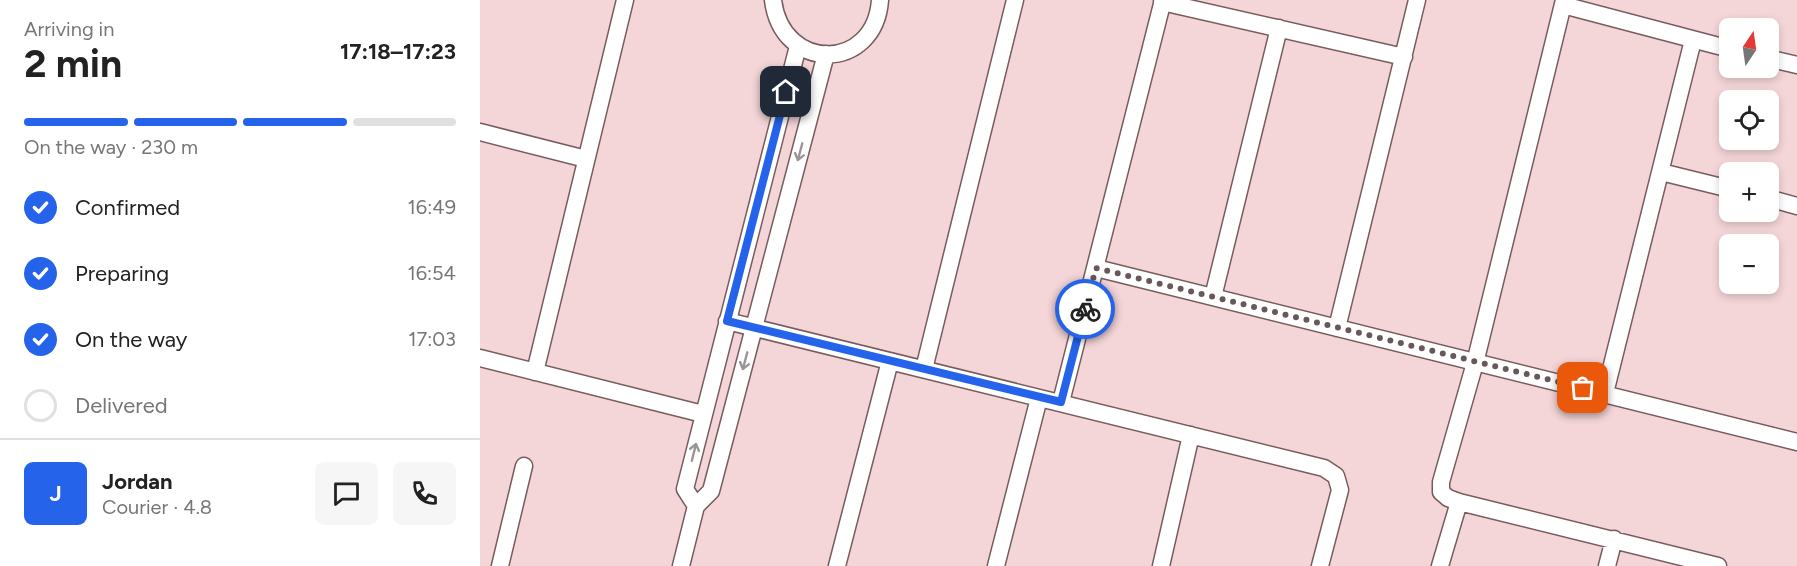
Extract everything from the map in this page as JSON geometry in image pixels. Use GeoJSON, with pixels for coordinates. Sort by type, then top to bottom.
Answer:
{"type":"FeatureCollection","features":[{"type":"Feature","properties":{"kind":"street"},"geometry":{"type":"LineString","coordinates":[[535,372],[625,0]]}},
{"type":"Feature","properties":{"kind":"street"},"geometry":{"type":"LineString","coordinates":[[773,0],[775,16],[784,33],[798,46],[811,52],[826,54],[843,52],[859,44],[872,30],[879,14],[880,0]]}},
{"type":"Feature","properties":{"kind":"street"},"geometry":{"type":"LineString","coordinates":[[924,369],[1015,0]]}},
{"type":"Feature","properties":{"kind":"street"},"geometry":{"type":"LineString","coordinates":[[1337,328],[1417,0]]}},
{"type":"Feature","properties":{"kind":"street"},"geometry":{"type":"LineString","coordinates":[[1061,402],[1162,1],[1404,57]]}},
{"type":"Feature","properties":{"kind":"street"},"geometry":{"type":"LineString","coordinates":[[1718,566],[1459,502],[1448,498],[1442,492],[1441,482],[1475,363],[1564,2],[1719,46]]}},
{"type":"Feature","properties":{"kind":"street"},"geometry":{"type":"LineString","coordinates":[[1213,297],[1279,28]]}},
{"type":"Feature","properties":{"kind":"street"},"geometry":{"type":"LineString","coordinates":[[1605,393],[1694,40]]}},
{"type":"Feature","properties":{"kind":"street"},"geometry":{"type":"LineString","coordinates":[[696,506],[684,489],[798,46]]}},
{"type":"Feature","properties":{"kind":"street"},"geometry":{"type":"LineString","coordinates":[[681,566],[696,506],[711,491],[826,54]]}},
{"type":"Feature","properties":{"kind":"street"},"geometry":{"type":"LineString","coordinates":[[1779,61],[1797,65]]}},
{"type":"Feature","properties":{"kind":"street"},"geometry":{"type":"LineString","coordinates":[[480,132],[586,159]]}},
{"type":"Feature","properties":{"kind":"street"},"geometry":{"type":"LineString","coordinates":[[1661,172],[1719,186]]}},
{"type":"Feature","properties":{"kind":"street"},"geometry":{"type":"LineString","coordinates":[[1779,201],[1797,206]]}},
{"type":"Feature","properties":{"kind":"street"},"geometry":{"type":"LineString","coordinates":[[1096,268],[1797,442]]}},
{"type":"Feature","properties":{"kind":"street"},"geometry":{"type":"LineString","coordinates":[[727,321],[1324,468],[1336,477],[1340,490],[1320,566]]}},
{"type":"Feature","properties":{"kind":"street"},"geometry":{"type":"LineString","coordinates":[[480,358],[704,414]]}},
{"type":"Feature","properties":{"kind":"street"},"geometry":{"type":"LineString","coordinates":[[837,566],[890,361]]}},
{"type":"Feature","properties":{"kind":"street"},"geometry":{"type":"LineString","coordinates":[[996,566],[1039,398]]}},
{"type":"Feature","properties":{"kind":"street"},"geometry":{"type":"LineString","coordinates":[[1161,566],[1191,435]]}},
{"type":"Feature","properties":{"kind":"street"},"geometry":{"type":"LineString","coordinates":[[500,566],[524,466]]}},
{"type":"Feature","properties":{"kind":"street"},"geometry":{"type":"LineString","coordinates":[[1440,566],[1459,502]]}},
{"type":"Feature","properties":{"kind":"street"},"geometry":{"type":"LineString","coordinates":[[1607,566],[1614,539]]}},
{"type":"Feature","properties":{"kind":"way so far"},"geometry":{"type":"LineString","coordinates":[[1085,309],[1096,268],[1583,388]]}},
{"type":"Feature","properties":{"kind":"route"},"geometry":{"type":"LineString","coordinates":[[786,92],[727,321],[1061,402],[1085,309]]}}]}
